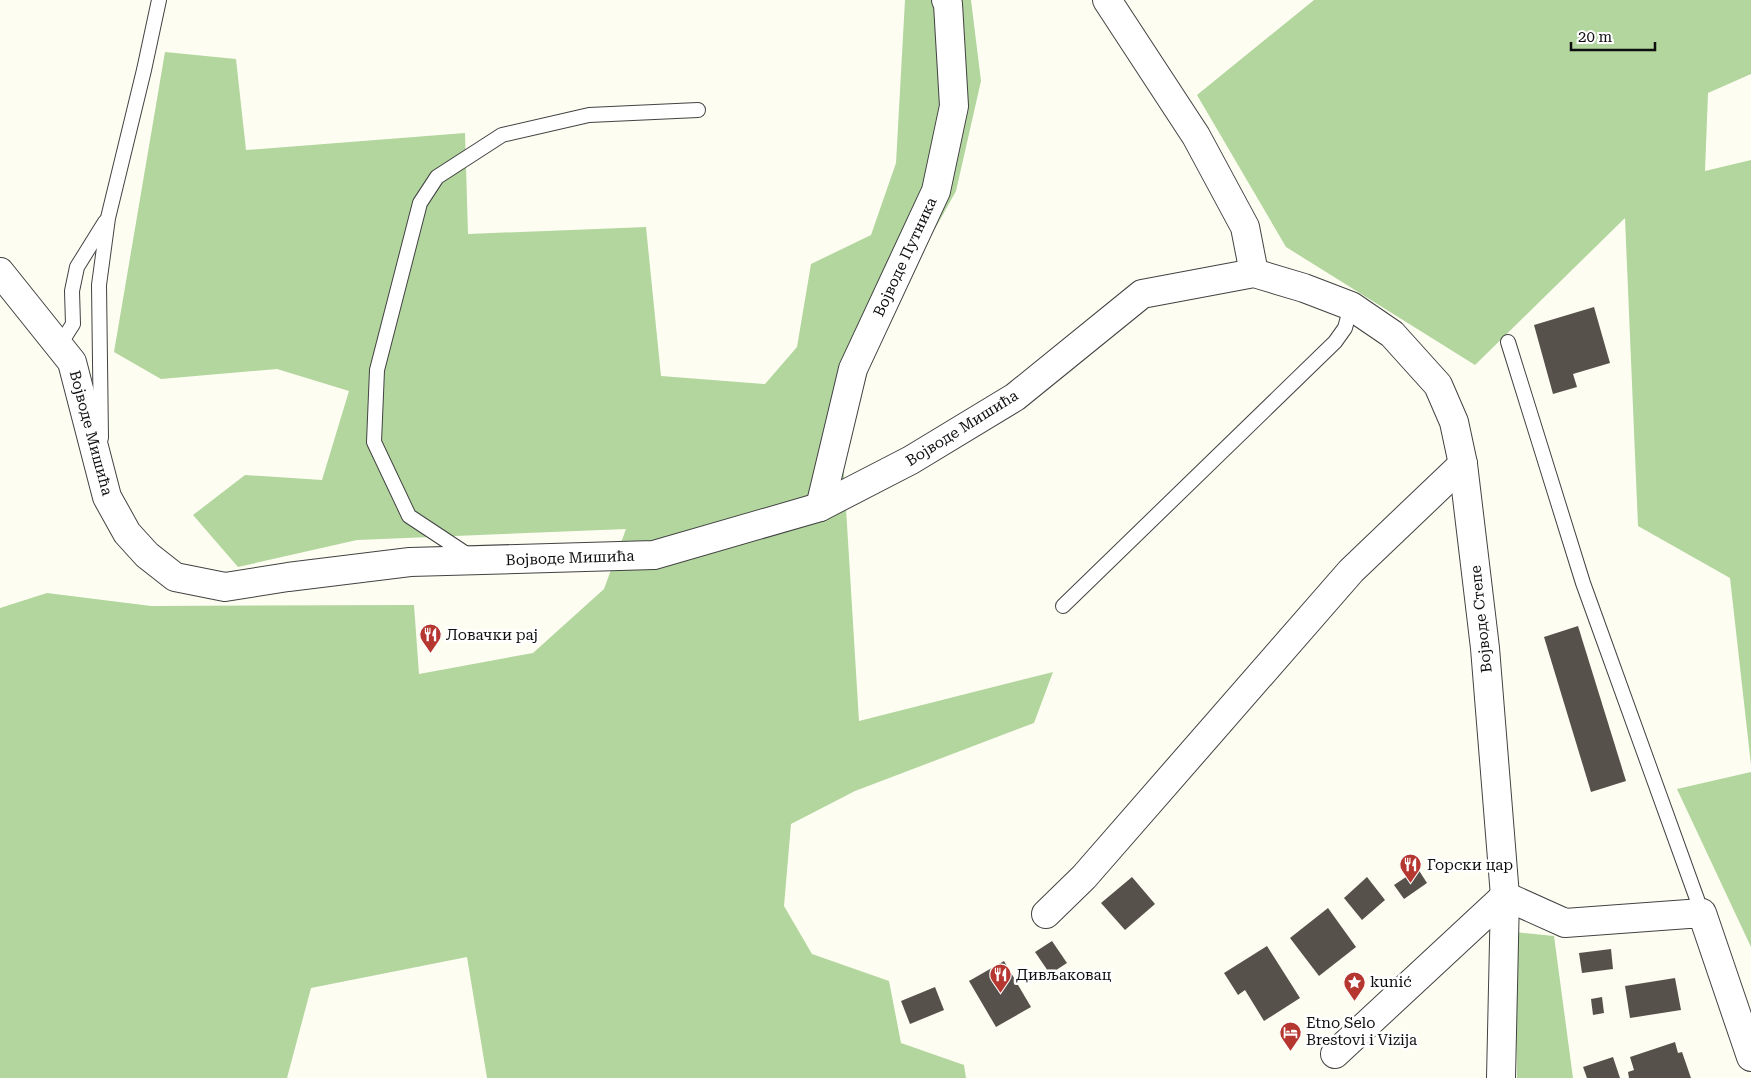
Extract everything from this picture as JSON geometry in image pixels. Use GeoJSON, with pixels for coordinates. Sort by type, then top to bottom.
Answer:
{"type":"FeatureCollection","features":[{"type":"Feature","properties":{"kind":"street","name":"Војводе Путника"},"geometry":{"type":"LineString","coordinates":[[820,507],[853,369],[936,191],[954,106],[948,4],[946,0]]}},
{"type":"Feature","properties":{"kind":"street"},"geometry":{"type":"LineString","coordinates":[[1107,0],[1201,144],[1245,227],[1254,274]]}},
{"type":"Feature","properties":{"kind":"street","name":"Војводе Мишића"},"geometry":{"type":"LineString","coordinates":[[0,272],[72,362],[108,497],[126,533],[147,555],[175,577],[225,587],[410,562],[654,555],[820,507],[911,460],[1015,397],[1142,294],[1254,274]]}},
{"type":"Feature","properties":{"kind":"street","name":"Војводе Степе"},"geometry":{"type":"LineString","coordinates":[[1254,274],[1304,288],[1351,306],[1392,334],[1438,385],[1454,422],[1463,464],[1485,648],[1505,896],[1501,1078]]}},
{"type":"Feature","properties":{"kind":"street"},"geometry":{"type":"LineString","coordinates":[[1046,914],[1084,878],[1351,571],[1463,464]]}},
{"type":"Feature","properties":{"kind":"street"},"geometry":{"type":"LineString","coordinates":[[1335,1054],[1505,896],[1565,923],[1702,914],[1751,1056]]}},
{"type":"Feature","properties":{"kind":"lane"},"geometry":{"type":"LineString","coordinates":[[101,473],[99,286],[108,218],[159,0]]}},
{"type":"Feature","properties":{"kind":"lane"},"geometry":{"type":"LineString","coordinates":[[478,561],[408,516],[374,442],[377,370],[420,203],[437,177],[502,135],[589,115],[698,110]]}},
{"type":"Feature","properties":{"kind":"lane"},"geometry":{"type":"LineString","coordinates":[[59,346],[73,324],[72,291],[77,267],[108,218]]}},
{"type":"Feature","properties":{"kind":"lane"},"geometry":{"type":"LineString","coordinates":[[1063,606],[1335,342],[1344,328],[1351,306]]}},
{"type":"Feature","properties":{"kind":"lane"},"geometry":{"type":"LineString","coordinates":[[1508,342],[1583,584],[1702,914]]}},
{"type":"Feature","properties":{"kind":"green space"},"geometry":{"type":"Polygon","coordinates":[[[905,0],[971,0],[981,81],[956,191],[881,326],[843,459],[859,721],[1053,672],[1034,723],[855,791],[791,824],[784,906],[812,954],[889,981],[901,1043],[964,1065],[966,1078],[487,1078],[467,957],[311,988],[287,1078],[0,1078],[0,608],[47,593],[151,606],[414,605],[419,674],[533,653],[604,589],[626,529],[357,540],[238,567],[193,515],[245,475],[322,480],[349,391],[277,369],[161,379],[114,352],[165,52],[236,59],[246,150],[465,133],[468,234],[646,227],[661,376],[765,384],[797,347],[811,264],[871,235],[896,163],[905,0]]]}},
{"type":"Feature","properties":{"kind":"green space"},"geometry":{"type":"Polygon","coordinates":[[[1314,0],[1751,0],[1751,74],[1708,93],[1705,171],[1751,160],[1751,765],[1730,578],[1638,526],[1625,218],[1475,365],[1286,247],[1197,95],[1314,0]]]}},
{"type":"Feature","properties":{"kind":"green space"},"geometry":{"type":"Polygon","coordinates":[[[1751,772],[1751,947],[1677,789],[1751,772]]]}},
{"type":"Feature","properties":{"kind":"green space"},"geometry":{"type":"Polygon","coordinates":[[[1515,932],[1554,936],[1573,1078],[1517,1078],[1515,932]]]}},
{"type":"Feature","properties":{"kind":"building"},"geometry":{"type":"Polygon","coordinates":[[[1594,307],[1610,363],[1573,374],[1577,387],[1553,394],[1534,325],[1594,307]]]}},
{"type":"Feature","properties":{"kind":"building"},"geometry":{"type":"Polygon","coordinates":[[[1578,626],[1626,781],[1591,792],[1544,637],[1578,626]]]}},
{"type":"Feature","properties":{"kind":"building","name":"Горски цар"},"geometry":{"type":"Polygon","coordinates":[[[1418,869],[1427,883],[1404,899],[1394,885],[1418,869]]]}},
{"type":"Feature","properties":{"kind":"building"},"geometry":{"type":"Polygon","coordinates":[[[1132,877],[1155,904],[1125,930],[1101,903],[1132,877]]]}},
{"type":"Feature","properties":{"kind":"building"},"geometry":{"type":"Polygon","coordinates":[[[1367,877],[1385,900],[1362,920],[1344,898],[1367,877]]]}},
{"type":"Feature","properties":{"kind":"building"},"geometry":{"type":"Polygon","coordinates":[[[1328,908],[1356,947],[1319,976],[1290,938],[1328,908]]]}},
{"type":"Feature","properties":{"kind":"building"},"geometry":{"type":"Polygon","coordinates":[[[1052,941],[1067,963],[1050,974],[1035,952],[1052,941]]]}},
{"type":"Feature","properties":{"kind":"building"},"geometry":{"type":"Polygon","coordinates":[[[1267,946],[1300,998],[1264,1021],[1245,990],[1238,995],[1224,973],[1267,946]]]}},
{"type":"Feature","properties":{"kind":"building"},"geometry":{"type":"Polygon","coordinates":[[[1611,949],[1613,969],[1582,973],[1579,953],[1611,949]]]}},
{"type":"Feature","properties":{"kind":"building","name":"Дивљаковац"},"geometry":{"type":"Polygon","coordinates":[[[1004,961],[1031,1007],[996,1027],[969,981],[1004,961]]]}},
{"type":"Feature","properties":{"kind":"building"},"geometry":{"type":"Polygon","coordinates":[[[1675,978],[1681,1010],[1630,1018],[1625,986],[1675,978]]]}},
{"type":"Feature","properties":{"kind":"building"},"geometry":{"type":"Polygon","coordinates":[[[935,987],[944,1010],[910,1024],[901,1001],[935,987]]]}},
{"type":"Feature","properties":{"kind":"building"},"geometry":{"type":"Polygon","coordinates":[[[1602,997],[1604,1013],[1593,1015],[1591,999],[1602,997]]]}},
{"type":"Feature","properties":{"kind":"building"},"geometry":{"type":"Polygon","coordinates":[[[1675,1042],[1678,1053],[1682,1052],[1691,1078],[1629,1078],[1628,1072],[1634,1070],[1630,1057],[1675,1042]]]}},
{"type":"Feature","properties":{"kind":"building"},"geometry":{"type":"Polygon","coordinates":[[[1613,1057],[1620,1078],[1587,1078],[1583,1067],[1613,1057]]]}},
{"type":"Feature","properties":{"kind":"place","name":"Ловачки рај"},"geometry":{"type":"Point","coordinates":[430,654]}},
{"type":"Feature","properties":{"kind":"place","name":"Горски цар"},"geometry":{"type":"Point","coordinates":[1411,884]}},
{"type":"Feature","properties":{"kind":"place","name":"Дивљаковац"},"geometry":{"type":"Point","coordinates":[1000,994]}},
{"type":"Feature","properties":{"kind":"place","name":"kunić"},"geometry":{"type":"Point","coordinates":[1354,1001]}},
{"type":"Feature","properties":{"kind":"place","name":"Etno Selo Brestovi i Vizija"},"geometry":{"type":"Point","coordinates":[1290,1051]}}]}
